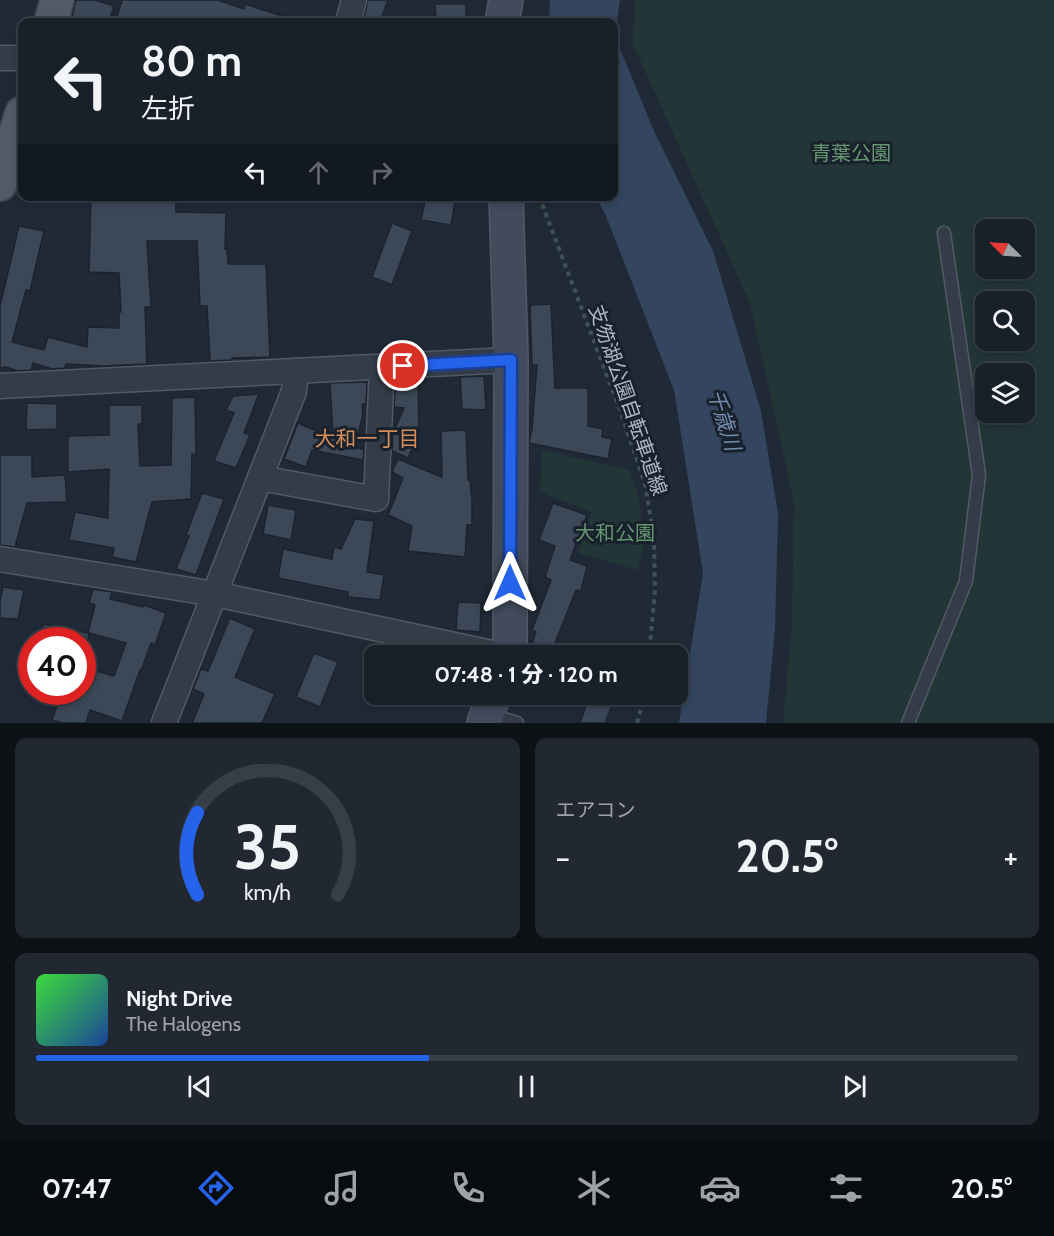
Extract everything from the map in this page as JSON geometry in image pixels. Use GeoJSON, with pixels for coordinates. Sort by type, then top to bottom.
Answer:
{"type":"FeatureCollection","features":[{"type":"Feature","properties":{"kind":"main road"},"geometry":{"type":"LineString","coordinates":[[52,18],[57,0]]}},
{"type":"Feature","properties":{"kind":"main road"},"geometry":{"type":"LineString","coordinates":[[0,184],[18,126]]}},
{"type":"Feature","properties":{"kind":"street"},"geometry":{"type":"LineString","coordinates":[[349,18],[354,0]]}},
{"type":"Feature","properties":{"kind":"street"},"geometry":{"type":"LineString","coordinates":[[503,18],[506,0]]}},
{"type":"Feature","properties":{"kind":"street"},"geometry":{"type":"LineString","coordinates":[[0,58],[18,58]]}},
{"type":"Feature","properties":{"kind":"street"},"geometry":{"type":"LineString","coordinates":[[506,201],[511,360],[510,645]]}},
{"type":"Feature","properties":{"kind":"street"},"geometry":{"type":"LineString","coordinates":[[0,386],[511,360]]}},
{"type":"Feature","properties":{"kind":"street"},"geometry":{"type":"LineString","coordinates":[[260,478],[376,499],[382,367]]}},
{"type":"Feature","properties":{"kind":"street"},"geometry":{"type":"LineString","coordinates":[[164,723],[294,391],[296,371]]}},
{"type":"Feature","properties":{"kind":"street"},"geometry":{"type":"LineString","coordinates":[[0,559],[214,594],[455,645]]}},
{"type":"Feature","properties":{"kind":"lane"},"geometry":{"type":"LineString","coordinates":[[908,723],[966,581],[979,475],[944,233]]}},
{"type":"Feature","properties":{"kind":"path","name":"支笏湖公園自転車道線"},"geometry":{"type":"LineString","coordinates":[[541,201],[620,410],[645,484],[654,538],[655,590],[650,645]]}},
{"type":"Feature","properties":{"kind":"path"},"geometry":{"type":"LineString","coordinates":[[638,723],[642,705]]}},
{"type":"Feature","properties":{"kind":"green space","name":"青葉公園"},"geometry":{"type":"Polygon","coordinates":[[[635,0],[1054,0],[1054,723],[783,723],[792,625],[794,503],[750,303],[633,44],[635,0]]]}},
{"type":"Feature","properties":{"kind":"green space","name":"大和公園"},"geometry":{"type":"Polygon","coordinates":[[[542,450],[629,470],[639,498],[644,544],[638,570],[578,553],[592,512],[540,492],[542,450]]]}},
{"type":"Feature","properties":{"kind":"water"},"geometry":{"type":"Polygon","coordinates":[[[550,0],[620,0],[618,18],[549,18],[550,0]]]}},
{"type":"Feature","properties":{"kind":"water","name":"千歳川"},"geometry":{"type":"Polygon","coordinates":[[[618,44],[654,131],[713,251],[761,411],[778,513],[775,629],[766,723],[679,723],[682,705],[688,705],[688,667],[703,573],[674,390],[598,201],[618,201],[618,44]]]}},
{"type":"Feature","properties":{"kind":"building"},"geometry":{"type":"Polygon","coordinates":[[[76,0],[95,0],[114,6],[110,18],[72,17],[76,0]]]}},
{"type":"Feature","properties":{"kind":"building"},"geometry":{"type":"Polygon","coordinates":[[[122,0],[218,0],[244,9],[245,4],[289,18],[120,18],[117,17],[122,0]]]}},
{"type":"Feature","properties":{"kind":"building"},"geometry":{"type":"Polygon","coordinates":[[[368,0],[388,0],[381,18],[364,18],[368,0]]]}},
{"type":"Feature","properties":{"kind":"building"},"geometry":{"type":"Polygon","coordinates":[[[435,4],[466,4],[466,18],[436,18],[435,4]]]}},
{"type":"Feature","properties":{"kind":"building"},"geometry":{"type":"Polygon","coordinates":[[[91,201],[176,201],[176,212],[226,213],[225,249],[227,249],[228,264],[266,264],[270,357],[210,361],[207,306],[200,306],[197,241],[147,241],[151,307],[145,307],[147,364],[103,366],[66,364],[65,368],[52,369],[33,363],[31,370],[18,371],[6,367],[0,368],[0,306],[19,226],[44,231],[30,291],[26,290],[12,342],[44,350],[48,337],[87,347],[88,327],[119,328],[119,312],[121,312],[119,273],[89,272],[91,201]]]}},
{"type":"Feature","properties":{"kind":"building"},"geometry":{"type":"Polygon","coordinates":[[[425,201],[455,201],[451,225],[421,220],[425,201]]]}},
{"type":"Feature","properties":{"kind":"building"},"geometry":{"type":"Polygon","coordinates":[[[392,223],[412,231],[392,285],[372,277],[392,223]]]}},
{"type":"Feature","properties":{"kind":"building"},"geometry":{"type":"Polygon","coordinates":[[[551,304],[555,388],[588,388],[588,426],[603,429],[602,437],[612,439],[608,459],[529,443],[537,365],[532,365],[530,305],[551,304]]]}},
{"type":"Feature","properties":{"kind":"building"},"geometry":{"type":"Polygon","coordinates":[[[484,376],[486,410],[462,409],[460,377],[484,376]]]}},
{"type":"Feature","properties":{"kind":"building"},"geometry":{"type":"Polygon","coordinates":[[[418,379],[419,432],[408,458],[392,451],[393,433],[404,408],[394,407],[396,380],[418,379]]]}},
{"type":"Feature","properties":{"kind":"building"},"geometry":{"type":"Polygon","coordinates":[[[367,382],[366,404],[362,404],[363,414],[355,447],[364,450],[363,460],[312,450],[306,467],[284,459],[298,423],[333,438],[330,383],[367,382]]]}},
{"type":"Feature","properties":{"kind":"building"},"geometry":{"type":"Polygon","coordinates":[[[259,394],[244,433],[250,435],[236,468],[214,461],[234,413],[226,410],[233,396],[259,394]]]}},
{"type":"Feature","properties":{"kind":"building"},"geometry":{"type":"Polygon","coordinates":[[[195,397],[196,455],[192,454],[191,499],[152,502],[136,562],[112,557],[114,548],[69,540],[75,512],[108,518],[109,469],[68,472],[68,436],[109,435],[109,405],[142,405],[142,424],[138,424],[140,466],[171,465],[172,398],[195,397]]]}},
{"type":"Feature","properties":{"kind":"building"},"geometry":{"type":"Polygon","coordinates":[[[27,403],[57,404],[57,429],[26,430],[27,403]]]}},
{"type":"Feature","properties":{"kind":"building"},"geometry":{"type":"Polygon","coordinates":[[[466,430],[472,525],[467,525],[465,557],[408,551],[412,526],[388,515],[403,478],[392,472],[398,459],[442,477],[441,431],[466,430]]]}},
{"type":"Feature","properties":{"kind":"building"},"geometry":{"type":"Polygon","coordinates":[[[0,455],[32,455],[32,477],[65,475],[67,502],[27,503],[15,547],[0,545],[0,455]]]}},
{"type":"Feature","properties":{"kind":"building"},"geometry":{"type":"Polygon","coordinates":[[[202,493],[224,499],[196,575],[176,569],[202,493]]]}},
{"type":"Feature","properties":{"kind":"building"},"geometry":{"type":"Polygon","coordinates":[[[553,503],[587,515],[570,560],[587,566],[581,591],[576,590],[554,645],[532,645],[536,632],[532,630],[551,580],[545,577],[555,546],[539,540],[553,503]]]}},
{"type":"Feature","properties":{"kind":"building"},"geometry":{"type":"Polygon","coordinates":[[[268,505],[296,510],[291,540],[263,534],[268,505]]]}},
{"type":"Feature","properties":{"kind":"building"},"geometry":{"type":"Polygon","coordinates":[[[355,519],[374,521],[367,572],[384,575],[380,600],[348,597],[348,592],[278,578],[283,549],[332,559],[334,547],[341,549],[355,519]]]}},
{"type":"Feature","properties":{"kind":"building"},"geometry":{"type":"Polygon","coordinates":[[[3,587],[24,590],[18,619],[0,618],[3,587]]]}},
{"type":"Feature","properties":{"kind":"building"},"geometry":{"type":"Polygon","coordinates":[[[93,589],[112,592],[110,599],[143,607],[144,605],[166,613],[155,645],[151,643],[140,670],[122,721],[90,710],[86,723],[62,723],[52,720],[57,705],[96,705],[96,671],[114,676],[126,643],[96,635],[96,627],[90,627],[95,605],[89,603],[93,589]]]}},
{"type":"Feature","properties":{"kind":"building"},"geometry":{"type":"Polygon","coordinates":[[[458,602],[481,603],[480,632],[456,630],[458,602]]]}},
{"type":"Feature","properties":{"kind":"building"},"geometry":{"type":"Polygon","coordinates":[[[230,618],[255,629],[235,677],[275,694],[262,723],[192,723],[204,694],[193,689],[201,669],[208,671],[230,618]]]}},
{"type":"Feature","properties":{"kind":"building"},"geometry":{"type":"Polygon","coordinates":[[[43,624],[58,627],[42,627],[43,624]]]}},
{"type":"Feature","properties":{"kind":"building"},"geometry":{"type":"Polygon","coordinates":[[[314,653],[338,662],[320,707],[296,697],[314,653]]]}},
{"type":"Feature","properties":{"kind":"building"},"geometry":{"type":"Polygon","coordinates":[[[586,705],[612,705],[605,723],[580,723],[586,705]]]}},
{"type":"Feature","properties":{"kind":"district","name":"大和一丁目"},"geometry":{"type":"Point","coordinates":[367,439]}},
{"type":"Feature","properties":{"kind":"route"},"geometry":{"type":"LineString","coordinates":[[403,366],[511,360],[510,583]]}}]}
